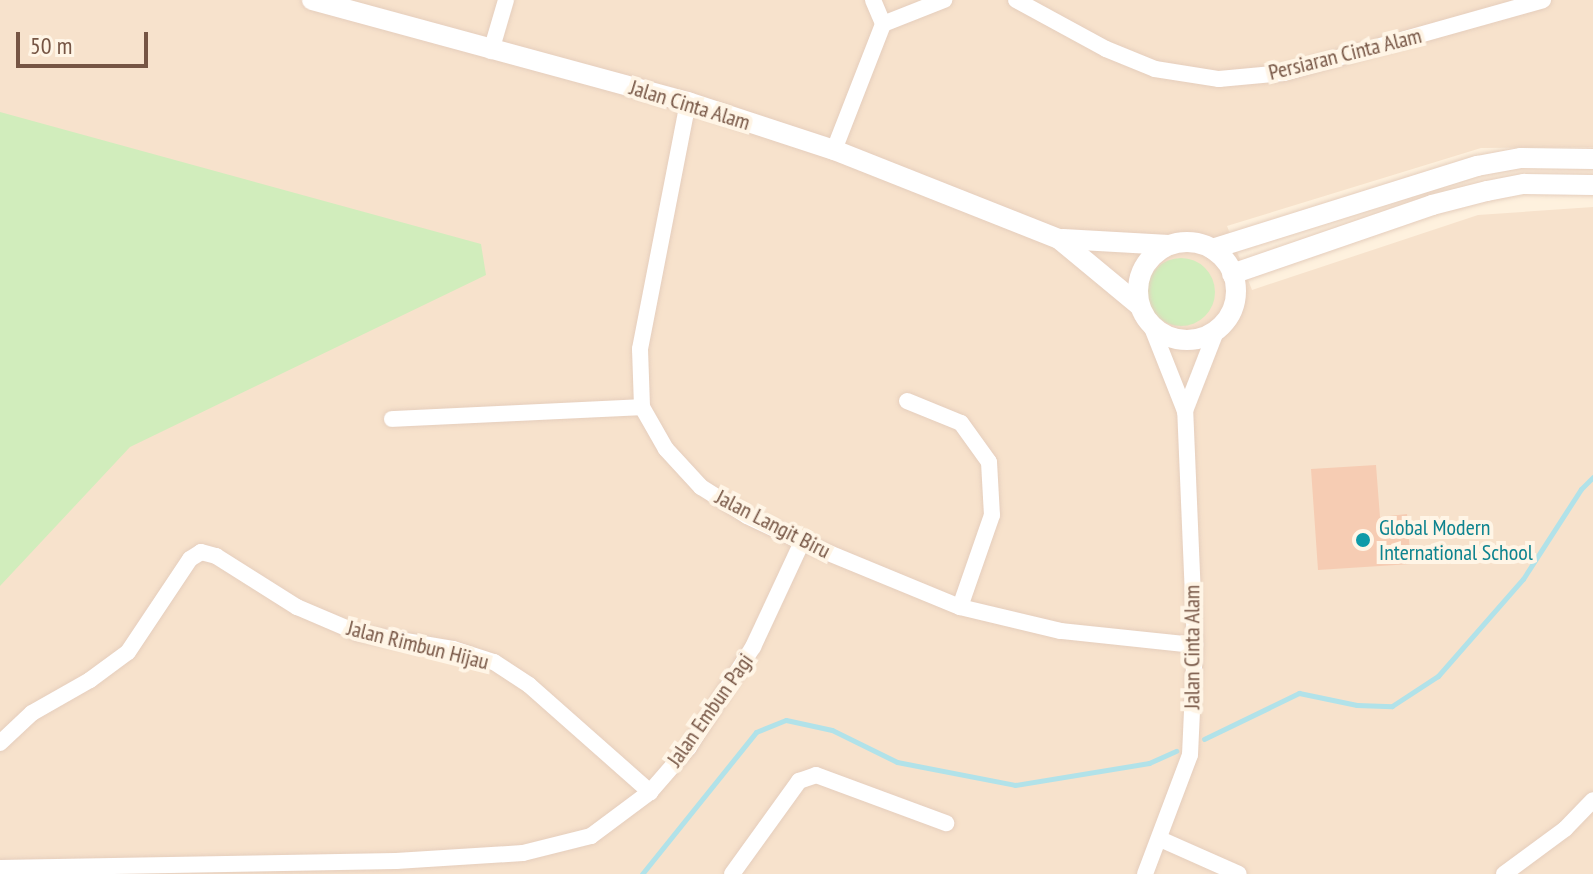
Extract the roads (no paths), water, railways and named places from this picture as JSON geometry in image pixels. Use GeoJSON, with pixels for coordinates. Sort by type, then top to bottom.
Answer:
{"type":"FeatureCollection","features":[{"type":"Feature","properties":{"kind":"street","name":"Jalan Cinta Alam"},"geometry":{"type":"LineString","coordinates":[[312,0],[688,102],[834,150],[1059,239],[1140,306]]}},
{"type":"Feature","properties":{"kind":"street"},"geometry":{"type":"LineString","coordinates":[[491,51],[506,0]]}},
{"type":"Feature","properties":{"kind":"street"},"geometry":{"type":"LineString","coordinates":[[834,150],[883,24],[873,0]]}},
{"type":"Feature","properties":{"kind":"street"},"geometry":{"type":"LineString","coordinates":[[883,24],[944,0]]}},
{"type":"Feature","properties":{"kind":"street","name":"Persiaran Cinta Alam"},"geometry":{"type":"LineString","coordinates":[[1016,0],[1106,49],[1155,69],[1219,79],[1284,73],[1543,0]]}},
{"type":"Feature","properties":{"kind":"street","name":"Jalan Langit Biru"},"geometry":{"type":"LineString","coordinates":[[688,102],[640,349],[642,407],[666,449],[701,487],[747,516],[802,542],[960,607],[1061,631],[1195,645]]}},
{"type":"Feature","properties":{"kind":"street"},"geometry":{"type":"LineString","coordinates":[[1212,249],[1477,166],[1521,158],[1593,159]]}},
{"type":"Feature","properties":{"kind":"street"},"geometry":{"type":"LineString","coordinates":[[1232,274],[1432,205],[1487,191],[1524,184],[1593,185]]}},
{"type":"Feature","properties":{"kind":"street","name":"Jalan Cinta Alam"},"geometry":{"type":"LineString","coordinates":[[1059,239],[1169,245]]}},
{"type":"Feature","properties":{"kind":"street"},"geometry":{"type":"LineString","coordinates":[[1191,242],[1212,249],[1232,274],[1234,304],[1217,329],[1189,340],[1168,336],[1151,325],[1140,306],[1138,282],[1142,270],[1158,251],[1169,245],[1191,242]]}},
{"type":"Feature","properties":{"kind":"street","name":"Jalan Cinta Alam"},"geometry":{"type":"LineString","coordinates":[[1145,874],[1190,755],[1195,645],[1185,411],[1151,325]]}},
{"type":"Feature","properties":{"kind":"street","name":"Jalan Cinta Alam"},"geometry":{"type":"LineString","coordinates":[[1185,411],[1217,329]]}},
{"type":"Feature","properties":{"kind":"street"},"geometry":{"type":"LineString","coordinates":[[907,401],[961,423],[989,462],[992,515],[960,607]]}},
{"type":"Feature","properties":{"kind":"street"},"geometry":{"type":"LineString","coordinates":[[392,419],[642,407]]}},
{"type":"Feature","properties":{"kind":"street","name":"Jalan Embun Pagi"},"geometry":{"type":"LineString","coordinates":[[0,868],[396,867],[523,853],[591,836],[650,792],[689,747],[753,647],[802,542]]}},
{"type":"Feature","properties":{"kind":"street","name":"Jalan Rimbun Hijau"},"geometry":{"type":"LineString","coordinates":[[0,743],[32,713],[90,680],[128,652],[190,559],[201,552],[216,556],[297,607],[358,633],[453,649],[494,662],[529,685],[650,792]]}},
{"type":"Feature","properties":{"kind":"street"},"geometry":{"type":"LineString","coordinates":[[732,874],[799,781],[816,775],[946,823]]}},
{"type":"Feature","properties":{"kind":"street"},"geometry":{"type":"LineString","coordinates":[[1504,874],[1565,829],[1593,800]]}},
{"type":"Feature","properties":{"kind":"street"},"geometry":{"type":"LineString","coordinates":[[1160,839],[1239,874]]}},
{"type":"Feature","properties":{"kind":"waterway"},"geometry":{"type":"LineString","coordinates":[[1204,739],[1299,693],[1357,705],[1392,706],[1438,676],[1523,579],[1581,489],[1593,477]]}},
{"type":"Feature","properties":{"kind":"waterway"},"geometry":{"type":"LineString","coordinates":[[642,874],[756,732],[786,720],[832,730],[897,762],[1015,785],[1149,763],[1176,751]]}},
{"type":"Feature","properties":{"kind":"place","name":"Global Modern International School"},"geometry":{"type":"Point","coordinates":[1363,540]}}]}
